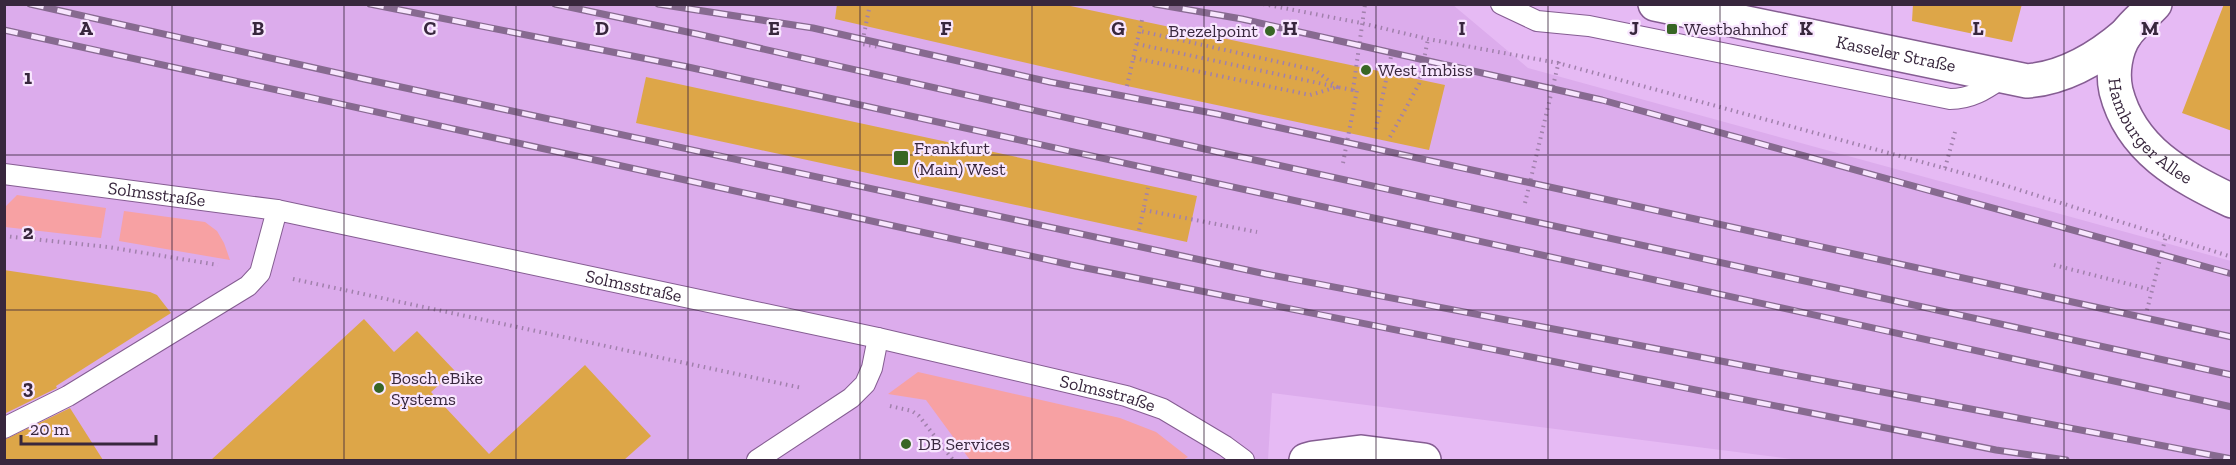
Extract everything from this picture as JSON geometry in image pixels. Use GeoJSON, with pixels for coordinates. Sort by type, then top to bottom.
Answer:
{"type":"FeatureCollection","features":[{"type":"Feature","properties":{"kind":"street","name":"Kasseler Straße"},"geometry":{"type":"LineString","coordinates":[[1655,4],[2027,81],[2064,74],[2109,49],[2126,34],[2150,6]]}},
{"type":"Feature","properties":{"kind":"street","name":"Hamburger Allee"},"geometry":{"type":"LineString","coordinates":[[2126,34],[2119,47],[2114,77],[2121,109],[2133,132],[2147,148],[2170,166],[2232,201]]}},
{"type":"Feature","properties":{"kind":"street"},"geometry":{"type":"LineString","coordinates":[[1306,460],[1361,452],[1424,460]]}},
{"type":"Feature","properties":{"kind":"lane"},"geometry":{"type":"LineString","coordinates":[[1501,4],[1537,21],[1589,26],[1950,99],[1962,99],[1981,93],[2004,77]]}},
{"type":"Feature","properties":{"kind":"lane","name":"Solmsstraße"},"geometry":{"type":"LineString","coordinates":[[4,174],[277,210],[878,338],[1126,396],[1163,409],[1226,446],[1244,460]]}},
{"type":"Feature","properties":{"kind":"lane"},"geometry":{"type":"LineString","coordinates":[[4,428],[68,396],[248,286],[260,273],[277,210]]}},
{"type":"Feature","properties":{"kind":"lane"},"geometry":{"type":"LineString","coordinates":[[757,460],[851,398],[865,384],[872,368],[878,338]]}},
{"type":"Feature","properties":{"kind":"path"},"geometry":{"type":"LineString","coordinates":[[870,4],[862,44],[880,47]]}},
{"type":"Feature","properties":{"kind":"path"},"geometry":{"type":"LineString","coordinates":[[1263,4],[1428,39],[1558,63],[1945,168],[2232,257]]}},
{"type":"Feature","properties":{"kind":"path"},"geometry":{"type":"LineString","coordinates":[[1353,90],[1365,4]]}},
{"type":"Feature","properties":{"kind":"path"},"geometry":{"type":"LineString","coordinates":[[1127,86],[1142,20]]}},
{"type":"Feature","properties":{"kind":"path"},"geometry":{"type":"LineString","coordinates":[[1140,31],[1315,70],[1337,87]]}},
{"type":"Feature","properties":{"kind":"path"},"geometry":{"type":"LineString","coordinates":[[1390,138],[1419,84],[1428,39]]}},
{"type":"Feature","properties":{"kind":"path"},"geometry":{"type":"LineString","coordinates":[[1137,44],[1357,90],[1342,163]]}},
{"type":"Feature","properties":{"kind":"path"},"geometry":{"type":"LineString","coordinates":[[1374,48],[1392,52],[1375,132]]}},
{"type":"Feature","properties":{"kind":"path"},"geometry":{"type":"LineString","coordinates":[[1134,58],[1310,95],[1337,87]]}},
{"type":"Feature","properties":{"kind":"path"},"geometry":{"type":"LineString","coordinates":[[1525,203],[1558,63]]}},
{"type":"Feature","properties":{"kind":"path"},"geometry":{"type":"LineString","coordinates":[[1945,168],[1957,123]]}},
{"type":"Feature","properties":{"kind":"path"},"geometry":{"type":"LineString","coordinates":[[1139,230],[1148,188]]}},
{"type":"Feature","properties":{"kind":"path"},"geometry":{"type":"LineString","coordinates":[[1144,210],[1257,232]]}},
{"type":"Feature","properties":{"kind":"path"},"geometry":{"type":"LineString","coordinates":[[4,236],[108,247],[219,265]]}},
{"type":"Feature","properties":{"kind":"path"},"geometry":{"type":"LineString","coordinates":[[2147,310],[2166,236]]}},
{"type":"Feature","properties":{"kind":"path"},"geometry":{"type":"LineString","coordinates":[[2054,265],[2152,290]]}},
{"type":"Feature","properties":{"kind":"path"},"geometry":{"type":"LineString","coordinates":[[290,279],[809,390]]}},
{"type":"Feature","properties":{"kind":"path"},"geometry":{"type":"LineString","coordinates":[[889,406],[912,411],[919,416],[953,460]]}},
{"type":"Feature","properties":{"kind":"shaded area"},"geometry":{"type":"Polygon","coordinates":[[[4,5],[1453,5],[1528,68],[2231,261],[2231,460],[1800,460],[1272,393],[1268,460],[5,460],[4,5]]]}},
{"type":"Feature","properties":{"kind":"shaded area"},"geometry":{"type":"Polygon","coordinates":[[[17,195],[106,208],[101,238],[5,227],[5,207],[17,195]]]}},
{"type":"Feature","properties":{"kind":"shaded area"},"geometry":{"type":"Polygon","coordinates":[[[124,211],[205,222],[217,231],[230,260],[119,241],[124,211]]]}},
{"type":"Feature","properties":{"kind":"shaded area"},"geometry":{"type":"Polygon","coordinates":[[[918,372],[1120,418],[1156,432],[1188,457],[1183,460],[970,460],[926,400],[888,394],[918,372]]]}},
{"type":"Feature","properties":{"kind":"building"},"geometry":{"type":"Polygon","coordinates":[[[837,4],[1061,4],[1445,85],[1429,150],[1127,86],[835,19],[837,4]]]}},
{"type":"Feature","properties":{"kind":"building"},"geometry":{"type":"Polygon","coordinates":[[[1913,4],[2022,4],[2012,42],[1912,21],[1913,4]]]}},
{"type":"Feature","properties":{"kind":"building"},"geometry":{"type":"Polygon","coordinates":[[[2224,4],[2232,4],[2232,131],[2182,113],[2224,4]]]}},
{"type":"Feature","properties":{"kind":"building"},"geometry":{"type":"Polygon","coordinates":[[[646,77],[1197,196],[1187,242],[636,123],[646,77]]]}},
{"type":"Feature","properties":{"kind":"building"},"geometry":{"type":"Polygon","coordinates":[[[4,270],[150,292],[157,295],[171,313],[56,386],[57,388],[4,414],[4,270]]]}},
{"type":"Feature","properties":{"kind":"building"},"geometry":{"type":"Polygon","coordinates":[[[364,319],[394,352],[417,331],[455,371],[431,392],[489,454],[585,365],[651,436],[624,460],[211,460],[364,319]]]}},
{"type":"Feature","properties":{"kind":"building"},"geometry":{"type":"Polygon","coordinates":[[[70,408],[103,460],[4,460],[4,440],[70,408]]]}},
{"type":"Feature","properties":{"kind":"railway"},"geometry":{"type":"LineString","coordinates":[[30,4],[364,79],[1266,274],[2232,459]]}},
{"type":"Feature","properties":{"kind":"railway"},"geometry":{"type":"LineString","coordinates":[[370,4],[688,67],[2232,407]]}},
{"type":"Feature","properties":{"kind":"railway"},"geometry":{"type":"LineString","coordinates":[[555,4],[2232,375]]}},
{"type":"Feature","properties":{"kind":"railway"},"geometry":{"type":"LineString","coordinates":[[658,4],[813,28],[1050,82],[1217,114],[2232,337]]}},
{"type":"Feature","properties":{"kind":"railway"},"geometry":{"type":"LineString","coordinates":[[1155,4],[1242,19],[1602,100],[2232,274]]}},
{"type":"Feature","properties":{"kind":"railway"},"geometry":{"type":"LineString","coordinates":[[4,30],[1076,266],[1996,450],[2066,460]]}},
{"type":"Feature","properties":{"kind":"place","name":"Westbahnhof"},"geometry":{"type":"Point","coordinates":[1672,29]}},
{"type":"Feature","properties":{"kind":"place","name":"Brezelpoint"},"geometry":{"type":"Point","coordinates":[1270,31]}},
{"type":"Feature","properties":{"kind":"place","name":"West Imbiss"},"geometry":{"type":"Point","coordinates":[1366,70]}},
{"type":"Feature","properties":{"kind":"place","name":"Frankfurt (Main) West"},"geometry":{"type":"Point","coordinates":[901,158]}},
{"type":"Feature","properties":{"kind":"place","name":"Bosch eBike Systems"},"geometry":{"type":"Point","coordinates":[379,388]}},
{"type":"Feature","properties":{"kind":"place","name":"DB Services"},"geometry":{"type":"Point","coordinates":[906,444]}}]}
